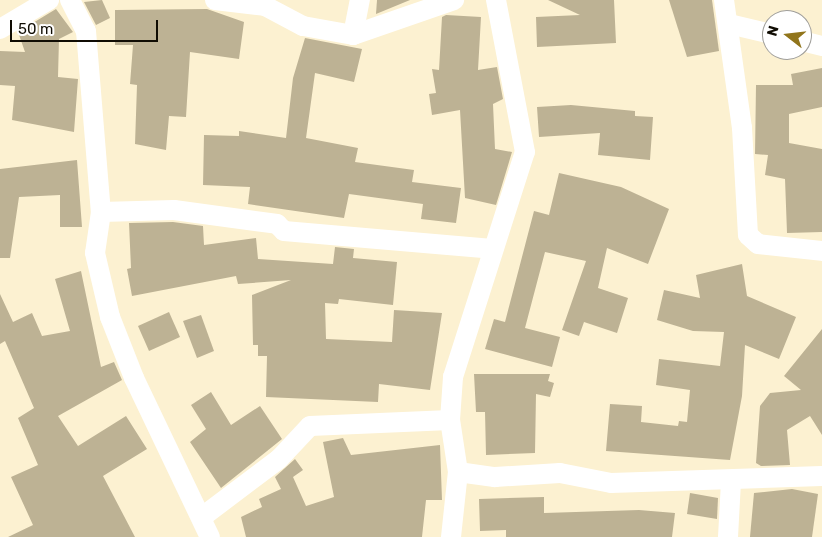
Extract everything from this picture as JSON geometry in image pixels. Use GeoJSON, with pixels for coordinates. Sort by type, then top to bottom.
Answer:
{"type":"FeatureCollection","features":[{"type":"Feature","properties":{"kind":"street"},"geometry":{"type":"LineString","coordinates":[[0,29],[49,0]]}},
{"type":"Feature","properties":{"kind":"street"},"geometry":{"type":"LineString","coordinates":[[70,0],[86,32],[101,212],[95,253],[110,317],[134,378],[210,537]]}},
{"type":"Feature","properties":{"kind":"street"},"geometry":{"type":"LineString","coordinates":[[215,0],[265,6],[303,26],[354,35],[454,0]]}},
{"type":"Feature","properties":{"kind":"street"},"geometry":{"type":"LineString","coordinates":[[354,35],[360,0]]}},
{"type":"Feature","properties":{"kind":"street"},"geometry":{"type":"LineString","coordinates":[[451,537],[458,472],[450,420],[453,377],[492,249],[525,152],[496,0]]}},
{"type":"Feature","properties":{"kind":"street"},"geometry":{"type":"LineString","coordinates":[[724,0],[729,24],[742,128],[748,235],[758,244],[822,251]]}},
{"type":"Feature","properties":{"kind":"street"},"geometry":{"type":"LineString","coordinates":[[729,24],[762,32]]}},
{"type":"Feature","properties":{"kind":"street"},"geometry":{"type":"LineString","coordinates":[[101,212],[174,210],[278,224],[284,230],[492,249]]}},
{"type":"Feature","properties":{"kind":"street"},"geometry":{"type":"LineString","coordinates":[[202,517],[279,459],[310,426],[450,420]]}},
{"type":"Feature","properties":{"kind":"street"},"geometry":{"type":"LineString","coordinates":[[458,472],[495,477],[560,473],[611,483],[732,482],[822,476]]}},
{"type":"Feature","properties":{"kind":"street"},"geometry":{"type":"LineString","coordinates":[[728,537],[732,482]]}},
{"type":"Feature","properties":{"kind":"building"},"geometry":{"type":"Polygon","coordinates":[[[102,0],[110,18],[96,25],[84,2],[102,0]]]}},
{"type":"Feature","properties":{"kind":"building"},"geometry":{"type":"Polygon","coordinates":[[[377,0],[410,0],[376,14],[377,0]]]}},
{"type":"Feature","properties":{"kind":"building"},"geometry":{"type":"Polygon","coordinates":[[[548,0],[614,0],[616,43],[537,47],[536,17],[580,15],[548,0]]]}},
{"type":"Feature","properties":{"kind":"building"},"geometry":{"type":"Polygon","coordinates":[[[669,0],[712,0],[719,51],[687,57],[669,0]]]}},
{"type":"Feature","properties":{"kind":"building"},"geometry":{"type":"Polygon","coordinates":[[[56,9],[73,32],[59,39],[58,77],[78,79],[74,132],[12,120],[15,86],[0,85],[0,51],[25,52],[18,32],[56,9]]]}},
{"type":"Feature","properties":{"kind":"building"},"geometry":{"type":"Polygon","coordinates":[[[207,9],[244,22],[239,59],[190,52],[186,117],[169,116],[166,150],[135,144],[137,85],[130,84],[133,45],[115,45],[115,10],[207,9]]]}},
{"type":"Feature","properties":{"kind":"building"},"geometry":{"type":"Polygon","coordinates":[[[446,15],[481,17],[478,70],[497,67],[503,99],[493,104],[495,149],[512,152],[496,205],[465,198],[460,110],[432,115],[429,94],[436,93],[432,69],[439,70],[442,17],[446,15]]]}},
{"type":"Feature","properties":{"kind":"building"},"geometry":{"type":"Polygon","coordinates":[[[305,38],[362,49],[354,82],[315,73],[306,138],[358,148],[355,162],[414,170],[412,182],[461,188],[456,223],[421,219],[423,204],[349,194],[344,218],[248,204],[250,187],[203,185],[204,135],[239,136],[239,131],[286,138],[293,78],[305,38]]]}},
{"type":"Feature","properties":{"kind":"building"},"geometry":{"type":"Polygon","coordinates":[[[822,68],[822,107],[789,114],[789,143],[822,149],[822,232],[787,233],[785,179],[765,175],[768,155],[755,154],[756,85],[793,85],[791,74],[822,68]]]}},
{"type":"Feature","properties":{"kind":"building"},"geometry":{"type":"Polygon","coordinates":[[[571,105],[635,111],[635,116],[653,117],[650,160],[598,155],[600,133],[539,137],[537,107],[571,105]]]}},
{"type":"Feature","properties":{"kind":"building"},"geometry":{"type":"Polygon","coordinates":[[[77,160],[82,227],[60,227],[60,195],[19,197],[10,258],[0,258],[0,169],[77,160]]]}},
{"type":"Feature","properties":{"kind":"building"},"geometry":{"type":"Polygon","coordinates":[[[559,173],[621,187],[669,209],[648,264],[607,248],[598,288],[628,298],[617,333],[584,322],[579,336],[562,330],[586,261],[545,252],[525,328],[560,337],[552,367],[485,349],[494,319],[505,322],[534,211],[549,215],[559,173]]]}},
{"type":"Feature","properties":{"kind":"building"},"geometry":{"type":"Polygon","coordinates":[[[173,222],[203,226],[204,245],[256,238],[258,259],[333,264],[335,247],[354,249],[353,258],[397,262],[393,305],[339,299],[338,304],[325,303],[326,339],[392,342],[394,310],[442,313],[430,390],[379,384],[378,402],[266,397],[267,356],[258,356],[258,345],[253,345],[252,295],[291,280],[238,284],[236,276],[132,296],[127,269],[131,268],[129,223],[173,222]]]}},
{"type":"Feature","properties":{"kind":"building"},"geometry":{"type":"Polygon","coordinates":[[[742,264],[747,296],[796,317],[779,359],[745,345],[742,396],[730,460],[606,451],[610,404],[642,406],[641,422],[678,426],[679,421],[687,422],[690,390],[656,385],[659,359],[720,366],[724,332],[693,331],[657,320],[664,290],[700,298],[696,275],[742,264]]]}},
{"type":"Feature","properties":{"kind":"building"},"geometry":{"type":"Polygon","coordinates":[[[81,271],[101,367],[114,362],[122,380],[58,416],[78,446],[126,416],[147,449],[103,476],[135,537],[8,537],[33,525],[11,477],[38,465],[18,418],[34,408],[5,341],[0,344],[0,294],[13,322],[32,313],[42,336],[70,331],[55,279],[81,271]]]}},
{"type":"Feature","properties":{"kind":"building"},"geometry":{"type":"Polygon","coordinates":[[[169,312],[180,337],[149,351],[138,326],[169,312]]]}},
{"type":"Feature","properties":{"kind":"building"},"geometry":{"type":"Polygon","coordinates":[[[201,315],[214,351],[197,358],[183,321],[201,315]]]}},
{"type":"Feature","properties":{"kind":"building"},"geometry":{"type":"Polygon","coordinates":[[[822,329],[822,435],[810,416],[787,430],[790,465],[761,466],[756,463],[760,406],[770,393],[801,390],[784,376],[822,329]]]}},
{"type":"Feature","properties":{"kind":"building"},"geometry":{"type":"Polygon","coordinates":[[[474,374],[550,374],[548,381],[554,383],[550,397],[536,394],[535,453],[486,455],[485,412],[476,412],[474,374]]]}},
{"type":"Feature","properties":{"kind":"building"},"geometry":{"type":"Polygon","coordinates":[[[211,392],[231,425],[260,406],[282,439],[221,488],[190,442],[206,429],[191,405],[211,392]]]}},
{"type":"Feature","properties":{"kind":"building"},"geometry":{"type":"Polygon","coordinates":[[[343,438],[351,455],[440,445],[442,500],[426,500],[422,537],[246,537],[241,517],[262,507],[259,499],[281,489],[275,477],[295,459],[303,470],[293,477],[306,506],[334,497],[323,442],[343,438]]]}},
{"type":"Feature","properties":{"kind":"building"},"geometry":{"type":"Polygon","coordinates":[[[792,489],[818,494],[812,537],[750,537],[754,493],[792,489]]]}},
{"type":"Feature","properties":{"kind":"building"},"geometry":{"type":"Polygon","coordinates":[[[690,493],[718,498],[717,519],[687,514],[690,493]]]}},
{"type":"Feature","properties":{"kind":"building"},"geometry":{"type":"Polygon","coordinates":[[[544,497],[544,513],[639,510],[675,513],[672,537],[506,537],[506,530],[480,531],[479,499],[544,497]]]}}]}
